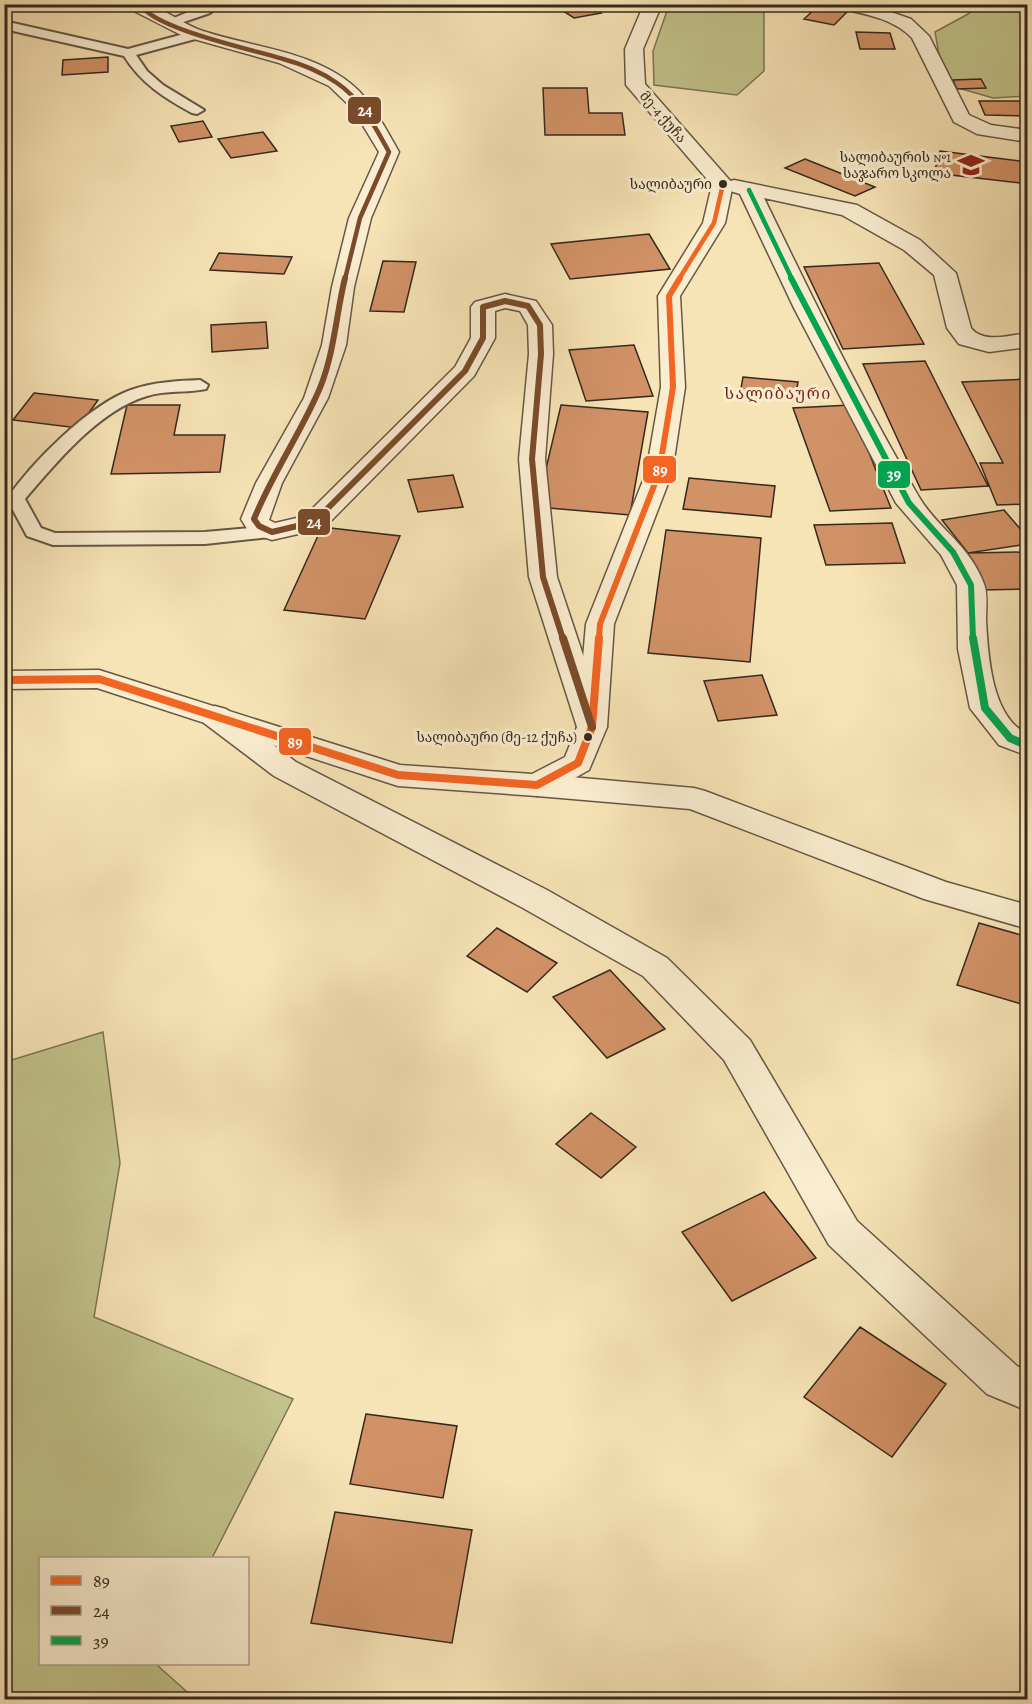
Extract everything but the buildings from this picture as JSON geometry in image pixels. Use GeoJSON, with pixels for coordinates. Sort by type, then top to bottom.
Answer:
{"type":"FeatureCollection","features":[{"type":"Feature","properties":{"kind":"street"},"geometry":{"type":"LineString","coordinates":[[140,4],[168,23],[195,35],[290,60],[337,83],[365,111],[389,152],[360,218],[344,287],[334,345],[316,398],[269,483],[254,519],[259,526],[272,532],[314,522],[465,371],[483,338],[483,307],[505,302],[528,306],[540,325],[541,354],[532,459],[543,577],[592,727]]}},
{"type":"Feature","properties":{"kind":"street","name":"მე-4 ქუჩა"},"geometry":{"type":"LineString","coordinates":[[653,4],[634,49],[636,86],[736,187],[806,308],[909,503],[953,552],[972,585],[973,649],[985,708],[1010,738],[1028,746]]}},
{"type":"Feature","properties":{"kind":"street"},"geometry":{"type":"LineString","coordinates":[[844,4],[894,17],[912,26],[920,36],[961,118],[974,127],[1028,136]]}},
{"type":"Feature","properties":{"kind":"street"},"geometry":{"type":"LineString","coordinates":[[537,785],[578,763],[592,727],[600,624],[659,473],[673,387],[669,296],[736,187],[849,210],[912,245],[945,273],[959,328],[967,339],[989,345],[1028,340]]}},
{"type":"Feature","properties":{"kind":"street"},"geometry":{"type":"LineString","coordinates":[[4,680],[99,679],[398,775],[694,799],[936,891],[1028,916]]}},
{"type":"Feature","properties":{"kind":"street"},"geometry":{"type":"LineString","coordinates":[[215,716],[285,769],[535,899],[655,968],[737,1050],[843,1233],[1002,1380],[1028,1392]]}},
{"type":"Feature","properties":{"kind":"lane"},"geometry":{"type":"LineString","coordinates":[[168,23],[206,10],[216,4]]}},
{"type":"Feature","properties":{"kind":"lane"},"geometry":{"type":"LineString","coordinates":[[4,25],[128,53],[195,35]]}},
{"type":"Feature","properties":{"kind":"lane"},"geometry":{"type":"LineString","coordinates":[[128,53],[140,74],[161,91],[197,110]]}},
{"type":"Feature","properties":{"kind":"lane"},"geometry":{"type":"LineString","coordinates":[[200,385],[175,386],[136,394],[101,414],[38,474],[16,499],[34,532],[53,539],[205,538],[272,532]]}},
{"type":"Feature","properties":{"kind":"green space"},"geometry":{"type":"Polygon","coordinates":[[[669,5],[764,5],[764,71],[737,95],[654,85],[653,51],[669,5]]]}},
{"type":"Feature","properties":{"kind":"green space"},"geometry":{"type":"Polygon","coordinates":[[[980,5],[1027,5],[1027,96],[993,98],[944,84],[935,32],[980,5]]]}},
{"type":"Feature","properties":{"kind":"green space"},"geometry":{"type":"Polygon","coordinates":[[[103,1032],[120,1163],[94,1317],[293,1399],[213,1557],[39,1557],[39,1665],[158,1665],[195,1699],[5,1699],[5,1062],[103,1032]]]}},
{"type":"Feature","properties":{"kind":"transit line","name":"24"},"geometry":{"type":"LineString","coordinates":[[140,4],[142,8],[155,16],[189,33],[285,59],[303,65],[336,82],[360,105],[389,152],[360,218],[343,287],[334,345],[316,398],[269,483],[254,519],[259,526],[272,532],[314,522],[465,371],[483,338],[483,307],[505,301],[528,306],[540,325],[541,354],[532,459],[543,577],[592,727]]}},
{"type":"Feature","properties":{"kind":"transit line","name":"89"},"geometry":{"type":"LineString","coordinates":[[4,680],[99,679],[398,775],[537,785],[578,763],[592,727],[600,624],[659,473],[673,387],[669,296],[714,223],[723,184]]}},
{"type":"Feature","properties":{"kind":"transit line","name":"39"},"geometry":{"type":"LineString","coordinates":[[749,190],[806,308],[909,503],[953,552],[971,585],[973,649],[985,708],[1010,738],[1028,746]]}},
{"type":"Feature","properties":{"kind":"place","name":"სალიბაურის №1 საჯარო სკოლა"},"geometry":{"type":"Point","coordinates":[971,165]}},
{"type":"Feature","properties":{"kind":"place","name":"სალიბაური"},"geometry":{"type":"Point","coordinates":[723,184]}},
{"type":"Feature","properties":{"kind":"place","name":"სალიბაური (მე-12 ქუჩა)"},"geometry":{"type":"Point","coordinates":[588,737]}},
{"type":"Feature","properties":{"kind":"district","name":"სალიბაური"},"geometry":{"type":"Point","coordinates":[778,394]}}]}
